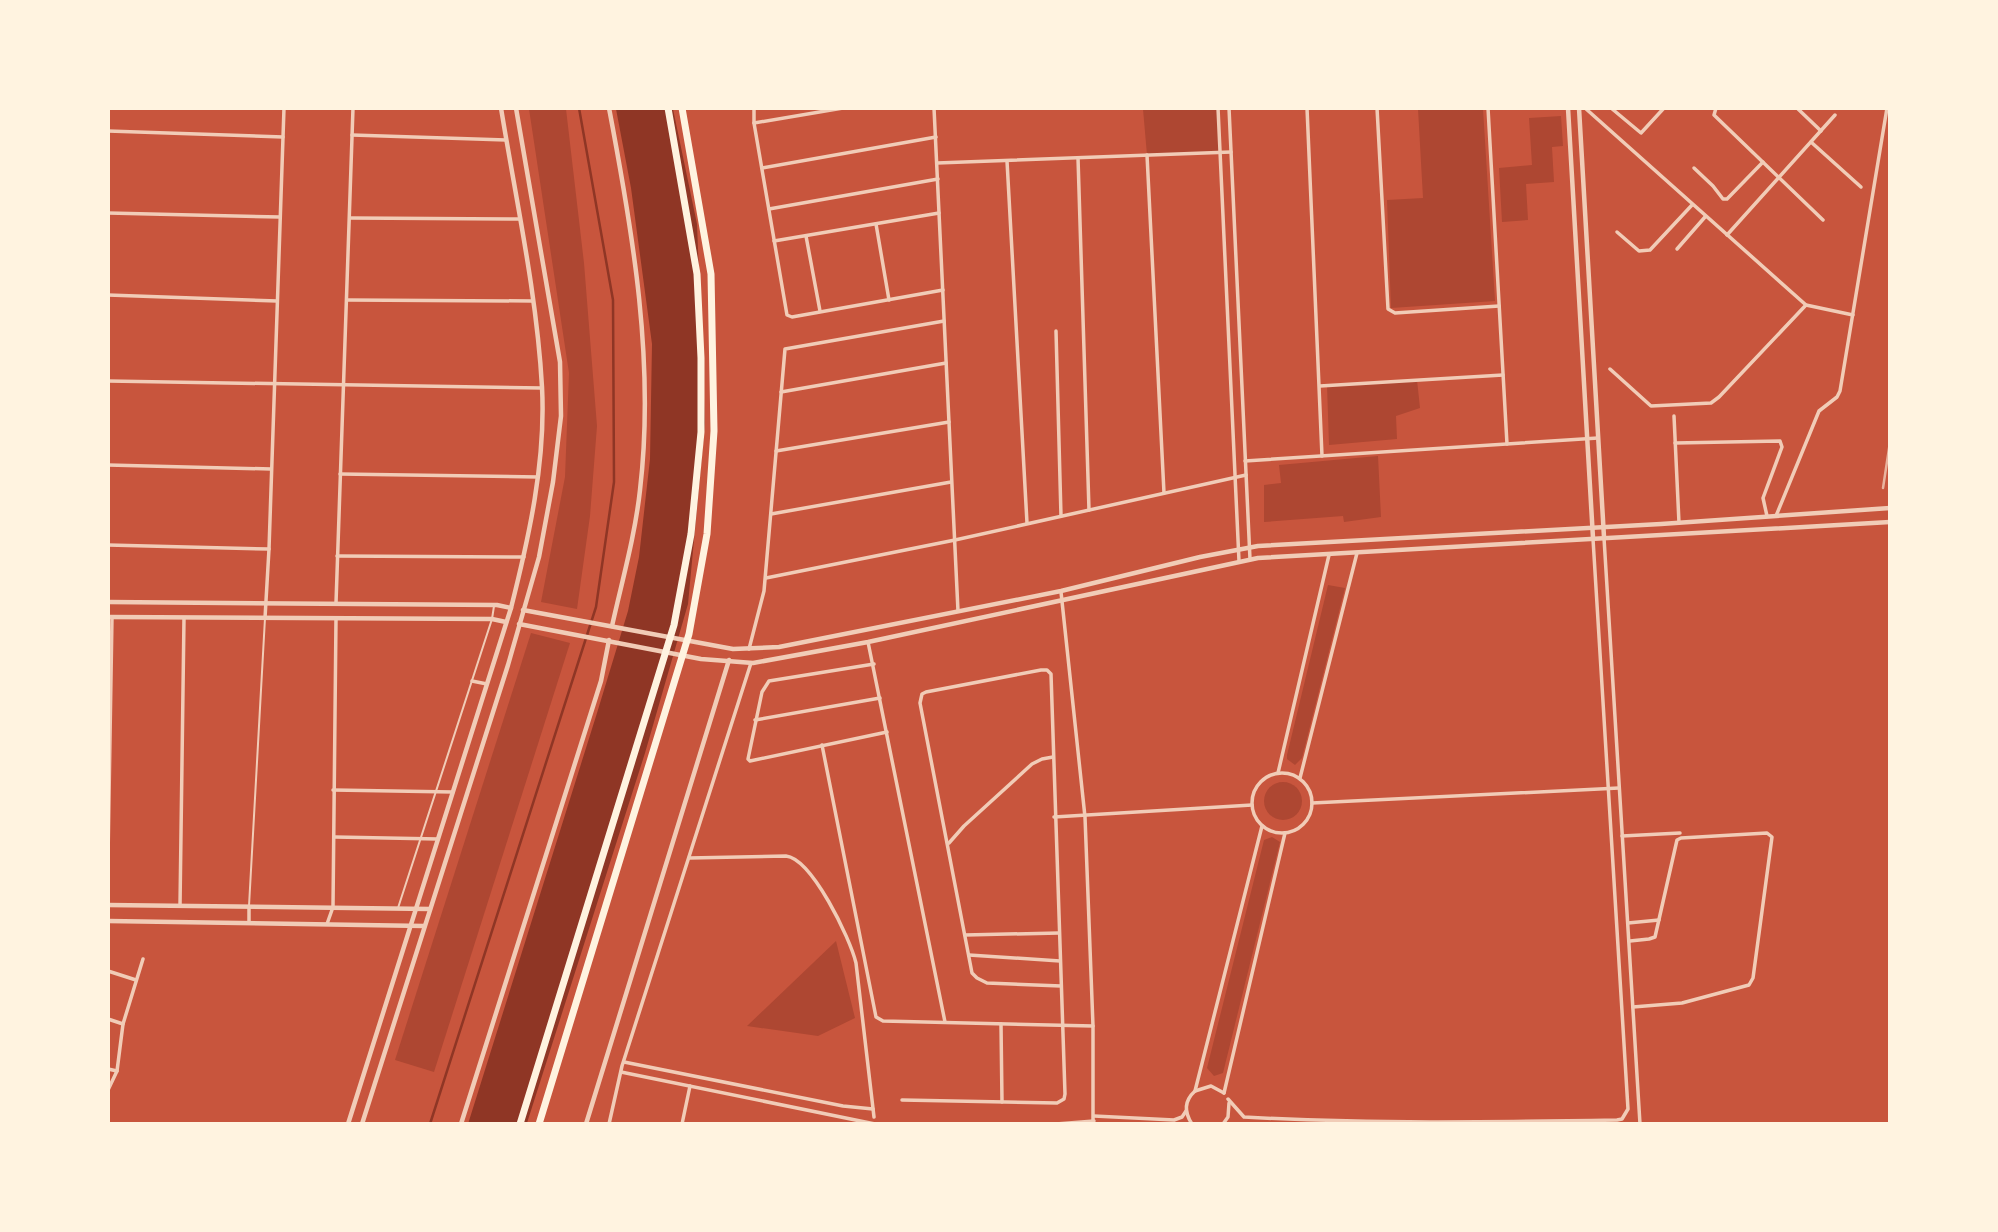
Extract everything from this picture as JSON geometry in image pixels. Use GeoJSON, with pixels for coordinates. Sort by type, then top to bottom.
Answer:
{"type":"FeatureCollection","features":[{"type":"Feature","properties":{"kind":"highway"},"geometry":{"type":"LineString","coordinates":[[520,1124],[674,625],[691,534],[701,432],[697,274],[668,108]]}},
{"type":"Feature","properties":{"kind":"highway"},"geometry":{"type":"LineString","coordinates":[[539,1124],[689,634],[707,534],[713,431],[711,274],[682,108]]}},
{"type":"Feature","properties":{"kind":"street"},"geometry":{"type":"LineString","coordinates":[[265,618],[284,108]]}},
{"type":"Feature","properties":{"kind":"street"},"geometry":{"type":"LineString","coordinates":[[336,603],[353,108]]}},
{"type":"Feature","properties":{"kind":"street"},"geometry":{"type":"LineString","coordinates":[[348,1124],[511,608],[524,557],[538,477],[542,388],[532,301],[501,108]]}},
{"type":"Feature","properties":{"kind":"street"},"geometry":{"type":"LineString","coordinates":[[362,1124],[520,624],[539,557],[553,482],[562,388],[556,332],[516,108]]}},
{"type":"Feature","properties":{"kind":"street"},"geometry":{"type":"LineString","coordinates":[[609,108],[635,264],[644,346],[646,398],[640,491],[615,627]]}},
{"type":"Feature","properties":{"kind":"street"},"geometry":{"type":"LineString","coordinates":[[754,108],[754,123],[787,315],[792,317],[943,290]]}},
{"type":"Feature","properties":{"kind":"street"},"geometry":{"type":"LineString","coordinates":[[754,123],[843,108]]}},
{"type":"Feature","properties":{"kind":"street"},"geometry":{"type":"LineString","coordinates":[[934,108],[958,611]]}},
{"type":"Feature","properties":{"kind":"street"},"geometry":{"type":"LineString","coordinates":[[1218,108],[1239,561]]}},
{"type":"Feature","properties":{"kind":"street"},"geometry":{"type":"LineString","coordinates":[[1229,108],[1250,559]]}},
{"type":"Feature","properties":{"kind":"street"},"geometry":{"type":"LineString","coordinates":[[1307,108],[1322,456]]}},
{"type":"Feature","properties":{"kind":"street"},"geometry":{"type":"LineString","coordinates":[[1377,108],[1388,309],[1395,313],[1499,306]]}},
{"type":"Feature","properties":{"kind":"street"},"geometry":{"type":"LineString","coordinates":[[1488,108],[1507,444]]}},
{"type":"Feature","properties":{"kind":"street"},"geometry":{"type":"LineString","coordinates":[[1056,1124],[1094,1120],[1174,1120],[1182,1117],[1186,1111],[1190,1095],[1211,1086],[1224,1093],[1244,1117],[1308,1122],[1517,1123],[1622,1119],[1628,1109],[1568,108]]}},
{"type":"Feature","properties":{"kind":"street"},"geometry":{"type":"LineString","coordinates":[[1579,108],[1640,1124]]}},
{"type":"Feature","properties":{"kind":"street"},"geometry":{"type":"LineString","coordinates":[[1611,108],[1641,133],[1664,108]]}},
{"type":"Feature","properties":{"kind":"street"},"geometry":{"type":"LineString","coordinates":[[1716,108],[1714,115],[1823,220]]}},
{"type":"Feature","properties":{"kind":"street"},"geometry":{"type":"LineString","coordinates":[[1797,108],[1821,131]]}},
{"type":"Feature","properties":{"kind":"street"},"geometry":{"type":"LineString","coordinates":[[1776,516],[1819,411],[1839,394],[1887,108]]}},
{"type":"Feature","properties":{"kind":"street"},"geometry":{"type":"LineString","coordinates":[[1586,109],[1806,305],[1853,315]]}},
{"type":"Feature","properties":{"kind":"street"},"geometry":{"type":"LineString","coordinates":[[1726,236],[1835,115]]}},
{"type":"Feature","properties":{"kind":"street"},"geometry":{"type":"LineString","coordinates":[[108,131],[283,137]]}},
{"type":"Feature","properties":{"kind":"street"},"geometry":{"type":"LineString","coordinates":[[352,135],[506,140]]}},
{"type":"Feature","properties":{"kind":"street"},"geometry":{"type":"LineString","coordinates":[[762,168],[936,137]]}},
{"type":"Feature","properties":{"kind":"street"},"geometry":{"type":"LineString","coordinates":[[1811,142],[1861,187]]}},
{"type":"Feature","properties":{"kind":"street"},"geometry":{"type":"LineString","coordinates":[[937,163],[1231,152]]}},
{"type":"Feature","properties":{"kind":"street"},"geometry":{"type":"LineString","coordinates":[[1147,155],[1164,493]]}},
{"type":"Feature","properties":{"kind":"street"},"geometry":{"type":"LineString","coordinates":[[1077,158],[1089,510]]}},
{"type":"Feature","properties":{"kind":"street"},"geometry":{"type":"LineString","coordinates":[[1007,161],[1027,523]]}},
{"type":"Feature","properties":{"kind":"street"},"geometry":{"type":"LineString","coordinates":[[1694,168],[1727,200],[1763,162]]}},
{"type":"Feature","properties":{"kind":"street"},"geometry":{"type":"LineString","coordinates":[[769,209],[938,179]]}},
{"type":"Feature","properties":{"kind":"street"},"geometry":{"type":"LineString","coordinates":[[1617,232],[1639,251],[1650,250],[1692,205]]}},
{"type":"Feature","properties":{"kind":"street"},"geometry":{"type":"LineString","coordinates":[[108,213],[280,217]]}},
{"type":"Feature","properties":{"kind":"street"},"geometry":{"type":"LineString","coordinates":[[774,242],[939,213]]}},
{"type":"Feature","properties":{"kind":"street"},"geometry":{"type":"LineString","coordinates":[[1677,249],[1705,217]]}},
{"type":"Feature","properties":{"kind":"street"},"geometry":{"type":"LineString","coordinates":[[349,218],[519,219]]}},
{"type":"Feature","properties":{"kind":"street"},"geometry":{"type":"LineString","coordinates":[[876,224],[889,300]]}},
{"type":"Feature","properties":{"kind":"street"},"geometry":{"type":"LineString","coordinates":[[806,236],[820,312]]}},
{"type":"Feature","properties":{"kind":"street"},"geometry":{"type":"LineString","coordinates":[[108,296],[278,301]]}},
{"type":"Feature","properties":{"kind":"street"},"geometry":{"type":"LineString","coordinates":[[347,300],[532,301]]}},
{"type":"Feature","properties":{"kind":"street"},"geometry":{"type":"LineString","coordinates":[[1610,369],[1651,407],[1711,403],[1806,305]]}},
{"type":"Feature","properties":{"kind":"street"},"geometry":{"type":"LineString","coordinates":[[749,649],[766,578],[784,352],[788,347],[944,321]]}},
{"type":"Feature","properties":{"kind":"street"},"geometry":{"type":"LineString","coordinates":[[1056,331],[1061,516]]}},
{"type":"Feature","properties":{"kind":"street"},"geometry":{"type":"LineString","coordinates":[[781,392],[946,363]]}},
{"type":"Feature","properties":{"kind":"street"},"geometry":{"type":"LineString","coordinates":[[1319,386],[1503,375]]}},
{"type":"Feature","properties":{"kind":"street"},"geometry":{"type":"LineString","coordinates":[[108,381],[542,388]]}},
{"type":"Feature","properties":{"kind":"street"},"geometry":{"type":"LineString","coordinates":[[1674,416],[1679,523]]}},
{"type":"Feature","properties":{"kind":"street"},"geometry":{"type":"LineString","coordinates":[[776,451],[949,422]]}},
{"type":"Feature","properties":{"kind":"street"},"geometry":{"type":"LineString","coordinates":[[1245,461],[1598,438]]}},
{"type":"Feature","properties":{"kind":"street"},"geometry":{"type":"LineString","coordinates":[[1675,443],[1780,442],[1782,447],[1763,498],[1767,516]]}},
{"type":"Feature","properties":{"kind":"street"},"geometry":{"type":"LineString","coordinates":[[108,465],[271,469]]}},
{"type":"Feature","properties":{"kind":"street"},"geometry":{"type":"LineString","coordinates":[[340,474],[538,477]]}},
{"type":"Feature","properties":{"kind":"street"},"geometry":{"type":"LineString","coordinates":[[766,578],[955,540],[1246,475]]}},
{"type":"Feature","properties":{"kind":"street"},"geometry":{"type":"LineString","coordinates":[[771,514],[952,482]]}},
{"type":"Feature","properties":{"kind":"street"},"geometry":{"type":"LineString","coordinates":[[523,610],[703,644],[749,649],[779,647],[1061,591],[1249,548],[1889,508]]}},
{"type":"Feature","properties":{"kind":"street"},"geometry":{"type":"LineString","coordinates":[[520,624],[701,659],[751,663],[868,642],[1250,559],[1889,522]]}},
{"type":"Feature","properties":{"kind":"street"},"geometry":{"type":"LineString","coordinates":[[1300,778],[1361,540]]}},
{"type":"Feature","properties":{"kind":"street"},"geometry":{"type":"LineString","coordinates":[[1278,773],[1332,541]]}},
{"type":"Feature","properties":{"kind":"street"},"geometry":{"type":"LineString","coordinates":[[108,545],[269,549]]}},
{"type":"Feature","properties":{"kind":"street"},"geometry":{"type":"LineString","coordinates":[[337,556],[524,557]]}},
{"type":"Feature","properties":{"kind":"street"},"geometry":{"type":"LineString","coordinates":[[1061,591],[1085,817],[1094,1120]]}},
{"type":"Feature","properties":{"kind":"street"},"geometry":{"type":"LineString","coordinates":[[108,601],[495,605],[511,608]]}},
{"type":"Feature","properties":{"kind":"street"},"geometry":{"type":"LineString","coordinates":[[108,859],[110,617],[492,619],[506,622]]}},
{"type":"Feature","properties":{"kind":"street"},"geometry":{"type":"LineString","coordinates":[[180,906],[184,618]]}},
{"type":"Feature","properties":{"kind":"street"},"geometry":{"type":"LineString","coordinates":[[327,923],[333,907],[336,619]]}},
{"type":"Feature","properties":{"kind":"street"},"geometry":{"type":"LineString","coordinates":[[461,1124],[598,693],[612,641]]}},
{"type":"Feature","properties":{"kind":"street"},"geometry":{"type":"LineString","coordinates":[[868,642],[945,1022]]}},
{"type":"Feature","properties":{"kind":"street"},"geometry":{"type":"LineString","coordinates":[[586,1124],[729,660]]}},
{"type":"Feature","properties":{"kind":"street"},"geometry":{"type":"LineString","coordinates":[[608,1124],[624,1062],[751,663]]}},
{"type":"Feature","properties":{"kind":"street"},"geometry":{"type":"LineString","coordinates":[[874,664],[769,681],[762,692],[747,755],[750,761],[887,732]]}},
{"type":"Feature","properties":{"kind":"street"},"geometry":{"type":"LineString","coordinates":[[902,1100],[1057,1103],[1064,1099],[1061,986],[1054,817],[1052,680],[1046,670],[922,694],[920,703],[972,973],[982,981],[1061,986]]}},
{"type":"Feature","properties":{"kind":"street"},"geometry":{"type":"LineString","coordinates":[[472,681],[487,684]]}},
{"type":"Feature","properties":{"kind":"street"},"geometry":{"type":"LineString","coordinates":[[755,720],[880,698]]}},
{"type":"Feature","properties":{"kind":"street"},"geometry":{"type":"LineString","coordinates":[[822,745],[875,1014],[883,1021],[1093,1026]]}},
{"type":"Feature","properties":{"kind":"street"},"geometry":{"type":"LineString","coordinates":[[948,844],[1032,764],[1053,757]]}},
{"type":"Feature","properties":{"kind":"street"},"geometry":{"type":"LineString","coordinates":[[1278,773],[1300,778],[1308,786],[1312,803],[1310,816],[1305,824],[1285,834],[1262,826],[1252,805],[1258,786],[1269,776],[1278,773]]}},
{"type":"Feature","properties":{"kind":"street"},"geometry":{"type":"LineString","coordinates":[[1312,803],[1619,788]]}},
{"type":"Feature","properties":{"kind":"street"},"geometry":{"type":"LineString","coordinates":[[333,790],[453,792]]}},
{"type":"Feature","properties":{"kind":"street"},"geometry":{"type":"LineString","coordinates":[[1054,817],[1252,805]]}},
{"type":"Feature","properties":{"kind":"street"},"geometry":{"type":"LineString","coordinates":[[1195,1091],[1262,826]]}},
{"type":"Feature","properties":{"kind":"street"},"geometry":{"type":"LineString","coordinates":[[1622,836],[1680,833]]}},
{"type":"Feature","properties":{"kind":"street"},"geometry":{"type":"LineString","coordinates":[[1629,941],[1653,939],[1677,840],[1767,833],[1772,837],[1753,978],[1749,985],[1682,1003],[1633,1007]]}},
{"type":"Feature","properties":{"kind":"street"},"geometry":{"type":"LineString","coordinates":[[1224,1093],[1285,834]]}},
{"type":"Feature","properties":{"kind":"street"},"geometry":{"type":"LineString","coordinates":[[335,837],[438,839]]}},
{"type":"Feature","properties":{"kind":"street"},"geometry":{"type":"LineString","coordinates":[[688,858],[786,856],[793,857],[803,866],[840,920],[852,945],[874,1117]]}},
{"type":"Feature","properties":{"kind":"street"},"geometry":{"type":"LineString","coordinates":[[108,905],[430,909]]}},
{"type":"Feature","properties":{"kind":"street"},"geometry":{"type":"LineString","coordinates":[[248,923],[249,907]]}},
{"type":"Feature","properties":{"kind":"street"},"geometry":{"type":"LineString","coordinates":[[1628,923],[1659,920]]}},
{"type":"Feature","properties":{"kind":"street"},"geometry":{"type":"LineString","coordinates":[[108,921],[424,926]]}},
{"type":"Feature","properties":{"kind":"street"},"geometry":{"type":"LineString","coordinates":[[965,935],[1059,933]]}},
{"type":"Feature","properties":{"kind":"street"},"geometry":{"type":"LineString","coordinates":[[968,955],[1060,961]]}},
{"type":"Feature","properties":{"kind":"street"},"geometry":{"type":"LineString","coordinates":[[108,1090],[117,1071],[123,1024],[143,959]]}},
{"type":"Feature","properties":{"kind":"street"},"geometry":{"type":"LineString","coordinates":[[108,971],[137,980]]}},
{"type":"Feature","properties":{"kind":"street"},"geometry":{"type":"LineString","coordinates":[[108,1019],[123,1024]]}},
{"type":"Feature","properties":{"kind":"street"},"geometry":{"type":"LineString","coordinates":[[1623,1022],[1634,1021]]}},
{"type":"Feature","properties":{"kind":"street"},"geometry":{"type":"LineString","coordinates":[[1001,1024],[1002,1102]]}},
{"type":"Feature","properties":{"kind":"street"},"geometry":{"type":"LineString","coordinates":[[624,1062],[873,1110]]}},
{"type":"Feature","properties":{"kind":"street"},"geometry":{"type":"LineString","coordinates":[[108,1069],[117,1071]]}},
{"type":"Feature","properties":{"kind":"street"},"geometry":{"type":"LineString","coordinates":[[621,1072],[875,1124]]}},
{"type":"Feature","properties":{"kind":"street"},"geometry":{"type":"LineString","coordinates":[[681,1124],[690,1086]]}},
{"type":"Feature","properties":{"kind":"street"},"geometry":{"type":"LineString","coordinates":[[1223,1124],[1230,1110],[1228,1100]]}},
{"type":"Feature","properties":{"kind":"street"},"geometry":{"type":"LineString","coordinates":[[1186,1111],[1192,1124]]}},
{"type":"Feature","properties":{"kind":"lane"},"geometry":{"type":"LineString","coordinates":[[397,909],[495,605]]}},
{"type":"Feature","properties":{"kind":"lane"},"geometry":{"type":"LineString","coordinates":[[249,907],[265,618]]}},
{"type":"Feature","properties":{"kind":"shaded area"},"geometry":{"type":"Polygon","coordinates":[[[529,109],[566,109],[584,263],[597,426],[590,516],[577,609],[541,602],[565,477],[569,373],[529,109]]]}},
{"type":"Feature","properties":{"kind":"shaded area"},"geometry":{"type":"Polygon","coordinates":[[[616,109],[673,109],[697,224],[705,423],[688,604],[645,753],[527,1123],[468,1124],[628,611],[639,557],[650,459],[652,344],[631,188],[616,109]]]}},
{"type":"Feature","properties":{"kind":"shaded area"},"geometry":{"type":"Polygon","coordinates":[[[1143,109],[1218,109],[1220,152],[1147,155],[1143,109]]]}},
{"type":"Feature","properties":{"kind":"shaded area"},"geometry":{"type":"Polygon","coordinates":[[[1418,109],[1483,109],[1495,301],[1391,308],[1387,200],[1423,198],[1418,109]]]}},
{"type":"Feature","properties":{"kind":"shaded area"},"geometry":{"type":"Polygon","coordinates":[[[1561,116],[1563,146],[1552,147],[1554,182],[1526,184],[1528,220],[1502,222],[1499,168],[1532,165],[1529,118],[1561,116]]]}},
{"type":"Feature","properties":{"kind":"shaded area"},"geometry":{"type":"Polygon","coordinates":[[[1417,380],[1420,408],[1396,416],[1397,439],[1329,445],[1327,385],[1417,380]]]}},
{"type":"Feature","properties":{"kind":"shaded area"},"geometry":{"type":"Polygon","coordinates":[[[1378,456],[1381,517],[1344,522],[1343,516],[1264,522],[1264,485],[1281,483],[1279,465],[1378,456]]]}},
{"type":"Feature","properties":{"kind":"shaded area"},"geometry":{"type":"Polygon","coordinates":[[[1328,585],[1345,588],[1302,758],[1295,765],[1287,759],[1287,755],[1328,585]]]}},
{"type":"Feature","properties":{"kind":"shaded area"},"geometry":{"type":"Polygon","coordinates":[[[531,633],[570,643],[434,1072],[395,1060],[531,633]]]}},
{"type":"Feature","properties":{"kind":"shaded area"},"geometry":{"type":"Polygon","coordinates":[[[1283,782],[1296,788],[1302,801],[1296,814],[1283,820],[1270,814],[1264,801],[1270,788],[1283,782]]]}},
{"type":"Feature","properties":{"kind":"shaded area"},"geometry":{"type":"Polygon","coordinates":[[[1272,837],[1280,842],[1223,1073],[1214,1076],[1207,1068],[1264,840],[1272,837]]]}},
{"type":"Feature","properties":{"kind":"shaded area"},"geometry":{"type":"Polygon","coordinates":[[[836,941],[855,1018],[818,1036],[747,1026],[836,941]]]}},
{"type":"Feature","properties":{"kind":"waterway"},"geometry":{"type":"LineString","coordinates":[[430,1124],[596,607],[614,482],[613,300],[579,108]]}},
{"type":"Feature","properties":{"kind":"railway"},"geometry":{"type":"LineString","coordinates":[[1883,488],[1890,442]]}}]}
